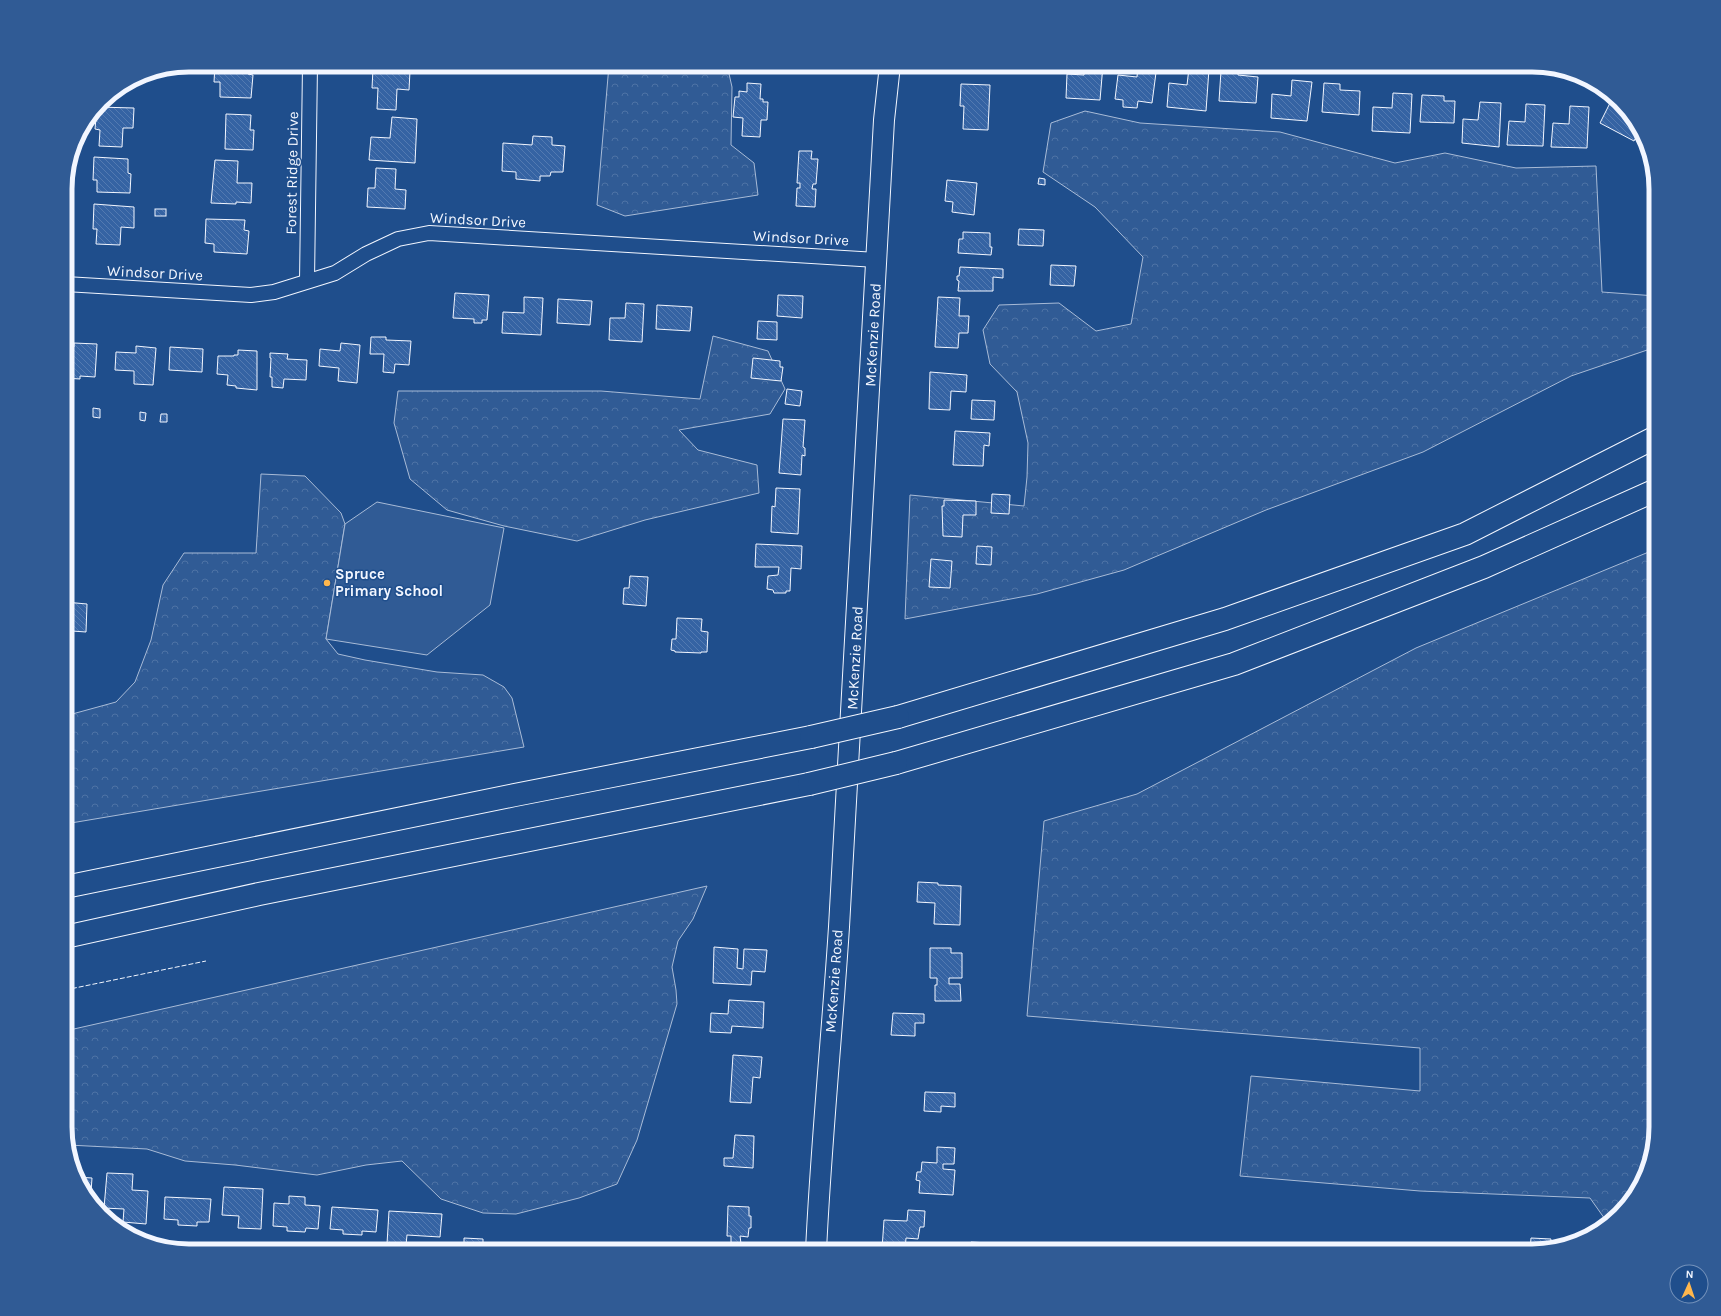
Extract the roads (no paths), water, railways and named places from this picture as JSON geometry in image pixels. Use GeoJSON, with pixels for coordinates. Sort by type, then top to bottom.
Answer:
{"type":"FeatureCollection","features":[{"type":"Feature","properties":{"kind":"highway"},"geometry":{"type":"LineString","coordinates":[[72,887],[509,796],[811,737],[898,717],[1225,619],[1465,534],[1649,441]]}},
{"type":"Feature","properties":{"kind":"highway"},"geometry":{"type":"LineString","coordinates":[[72,935],[267,892],[809,784],[896,763],[1234,664],[1484,567],[1649,493]]}},
{"type":"Feature","properties":{"kind":"street","name":"Forest Ridge Drive"},"geometry":{"type":"LineString","coordinates":[[307,281],[310,72]]}},
{"type":"Feature","properties":{"kind":"street","name":"McKenzie Road"},"geometry":{"type":"LineString","coordinates":[[816,1244],[819,1176],[838,934],[854,676],[884,120],[889,72]]}},
{"type":"Feature","properties":{"kind":"street","name":"Windsor Drive"},"geometry":{"type":"LineString","coordinates":[[72,284],[251,295],[274,292],[335,273],[366,254],[398,239],[429,233],[877,260]]}},
{"type":"Feature","properties":{"kind":"place","name":"Spruce Primary School"},"geometry":{"type":"Point","coordinates":[327,583]}}]}
